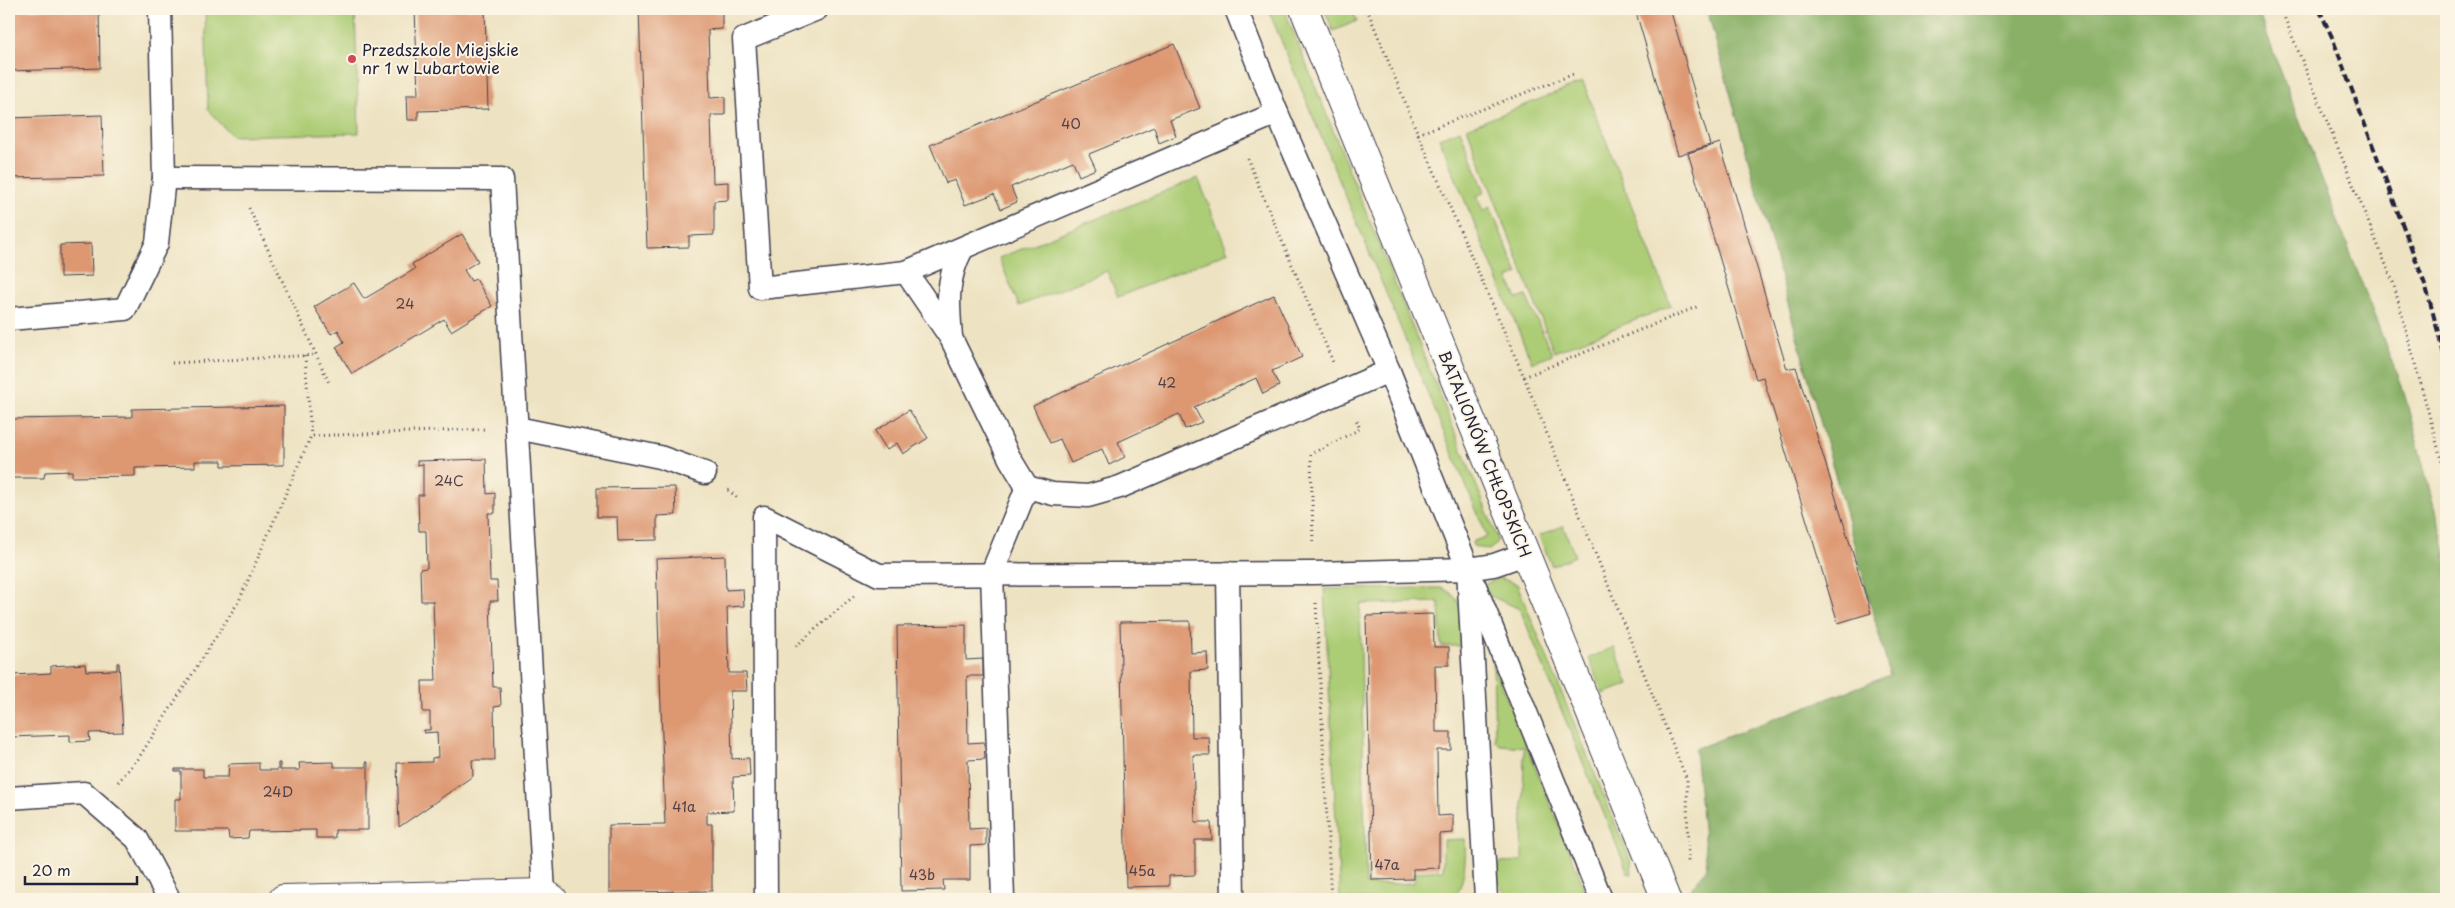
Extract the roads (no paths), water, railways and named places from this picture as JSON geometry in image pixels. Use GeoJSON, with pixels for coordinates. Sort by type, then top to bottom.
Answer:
{"type":"FeatureCollection","features":[{"type":"Feature","properties":{"kind":"street","name":"BATALIONÓW CHŁOPSKICH"},"geometry":{"type":"LineString","coordinates":[[1304,9],[1663,893]]}},
{"type":"Feature","properties":{"kind":"street"},"geometry":{"type":"LineString","coordinates":[[283,899],[548,896]]}},
{"type":"Feature","properties":{"kind":"lane"},"geometry":{"type":"LineString","coordinates":[[9,319],[125,309],[157,243],[164,178],[160,9]]}},
{"type":"Feature","properties":{"kind":"lane"},"geometry":{"type":"LineString","coordinates":[[817,9],[744,39],[760,288],[906,272],[1277,113]]}},
{"type":"Feature","properties":{"kind":"lane"},"geometry":{"type":"LineString","coordinates":[[1236,9],[1277,113],[1389,371],[1601,899]]}},
{"type":"Feature","properties":{"kind":"lane"},"geometry":{"type":"LineString","coordinates":[[164,178],[502,179],[548,896]]}},
{"type":"Feature","properties":{"kind":"lane"},"geometry":{"type":"LineString","coordinates":[[951,338],[949,282],[955,262],[962,249]]}},
{"type":"Feature","properties":{"kind":"lane"},"geometry":{"type":"LineString","coordinates":[[906,272],[951,338],[1010,459],[1027,487],[1053,494],[1088,496],[1120,487],[1389,371]]}},
{"type":"Feature","properties":{"kind":"lane"},"geometry":{"type":"LineString","coordinates":[[517,428],[660,457],[704,473]]}},
{"type":"Feature","properties":{"kind":"lane"},"geometry":{"type":"LineString","coordinates":[[1003,899],[992,573],[1027,487]]}},
{"type":"Feature","properties":{"kind":"lane"},"geometry":{"type":"LineString","coordinates":[[766,899],[764,517],[880,575],[992,573],[1314,574],[1468,568],[1494,565],[1525,554]]}},
{"type":"Feature","properties":{"kind":"lane"},"geometry":{"type":"LineString","coordinates":[[1468,568],[1486,899]]}},
{"type":"Feature","properties":{"kind":"lane"},"geometry":{"type":"LineString","coordinates":[[1228,573],[1234,899]]}},
{"type":"Feature","properties":{"kind":"lane"},"geometry":{"type":"LineString","coordinates":[[9,798],[84,793],[137,839],[170,899]]}},
{"type":"Feature","properties":{"kind":"railway"},"geometry":{"type":"LineString","coordinates":[[2319,9],[2332,37],[2426,287],[2446,362]]}},
{"type":"Feature","properties":{"kind":"place","name":"Przedszkole Miejskie nr 1 w Lubartowie"},"geometry":{"type":"Point","coordinates":[352,59]}}]}
